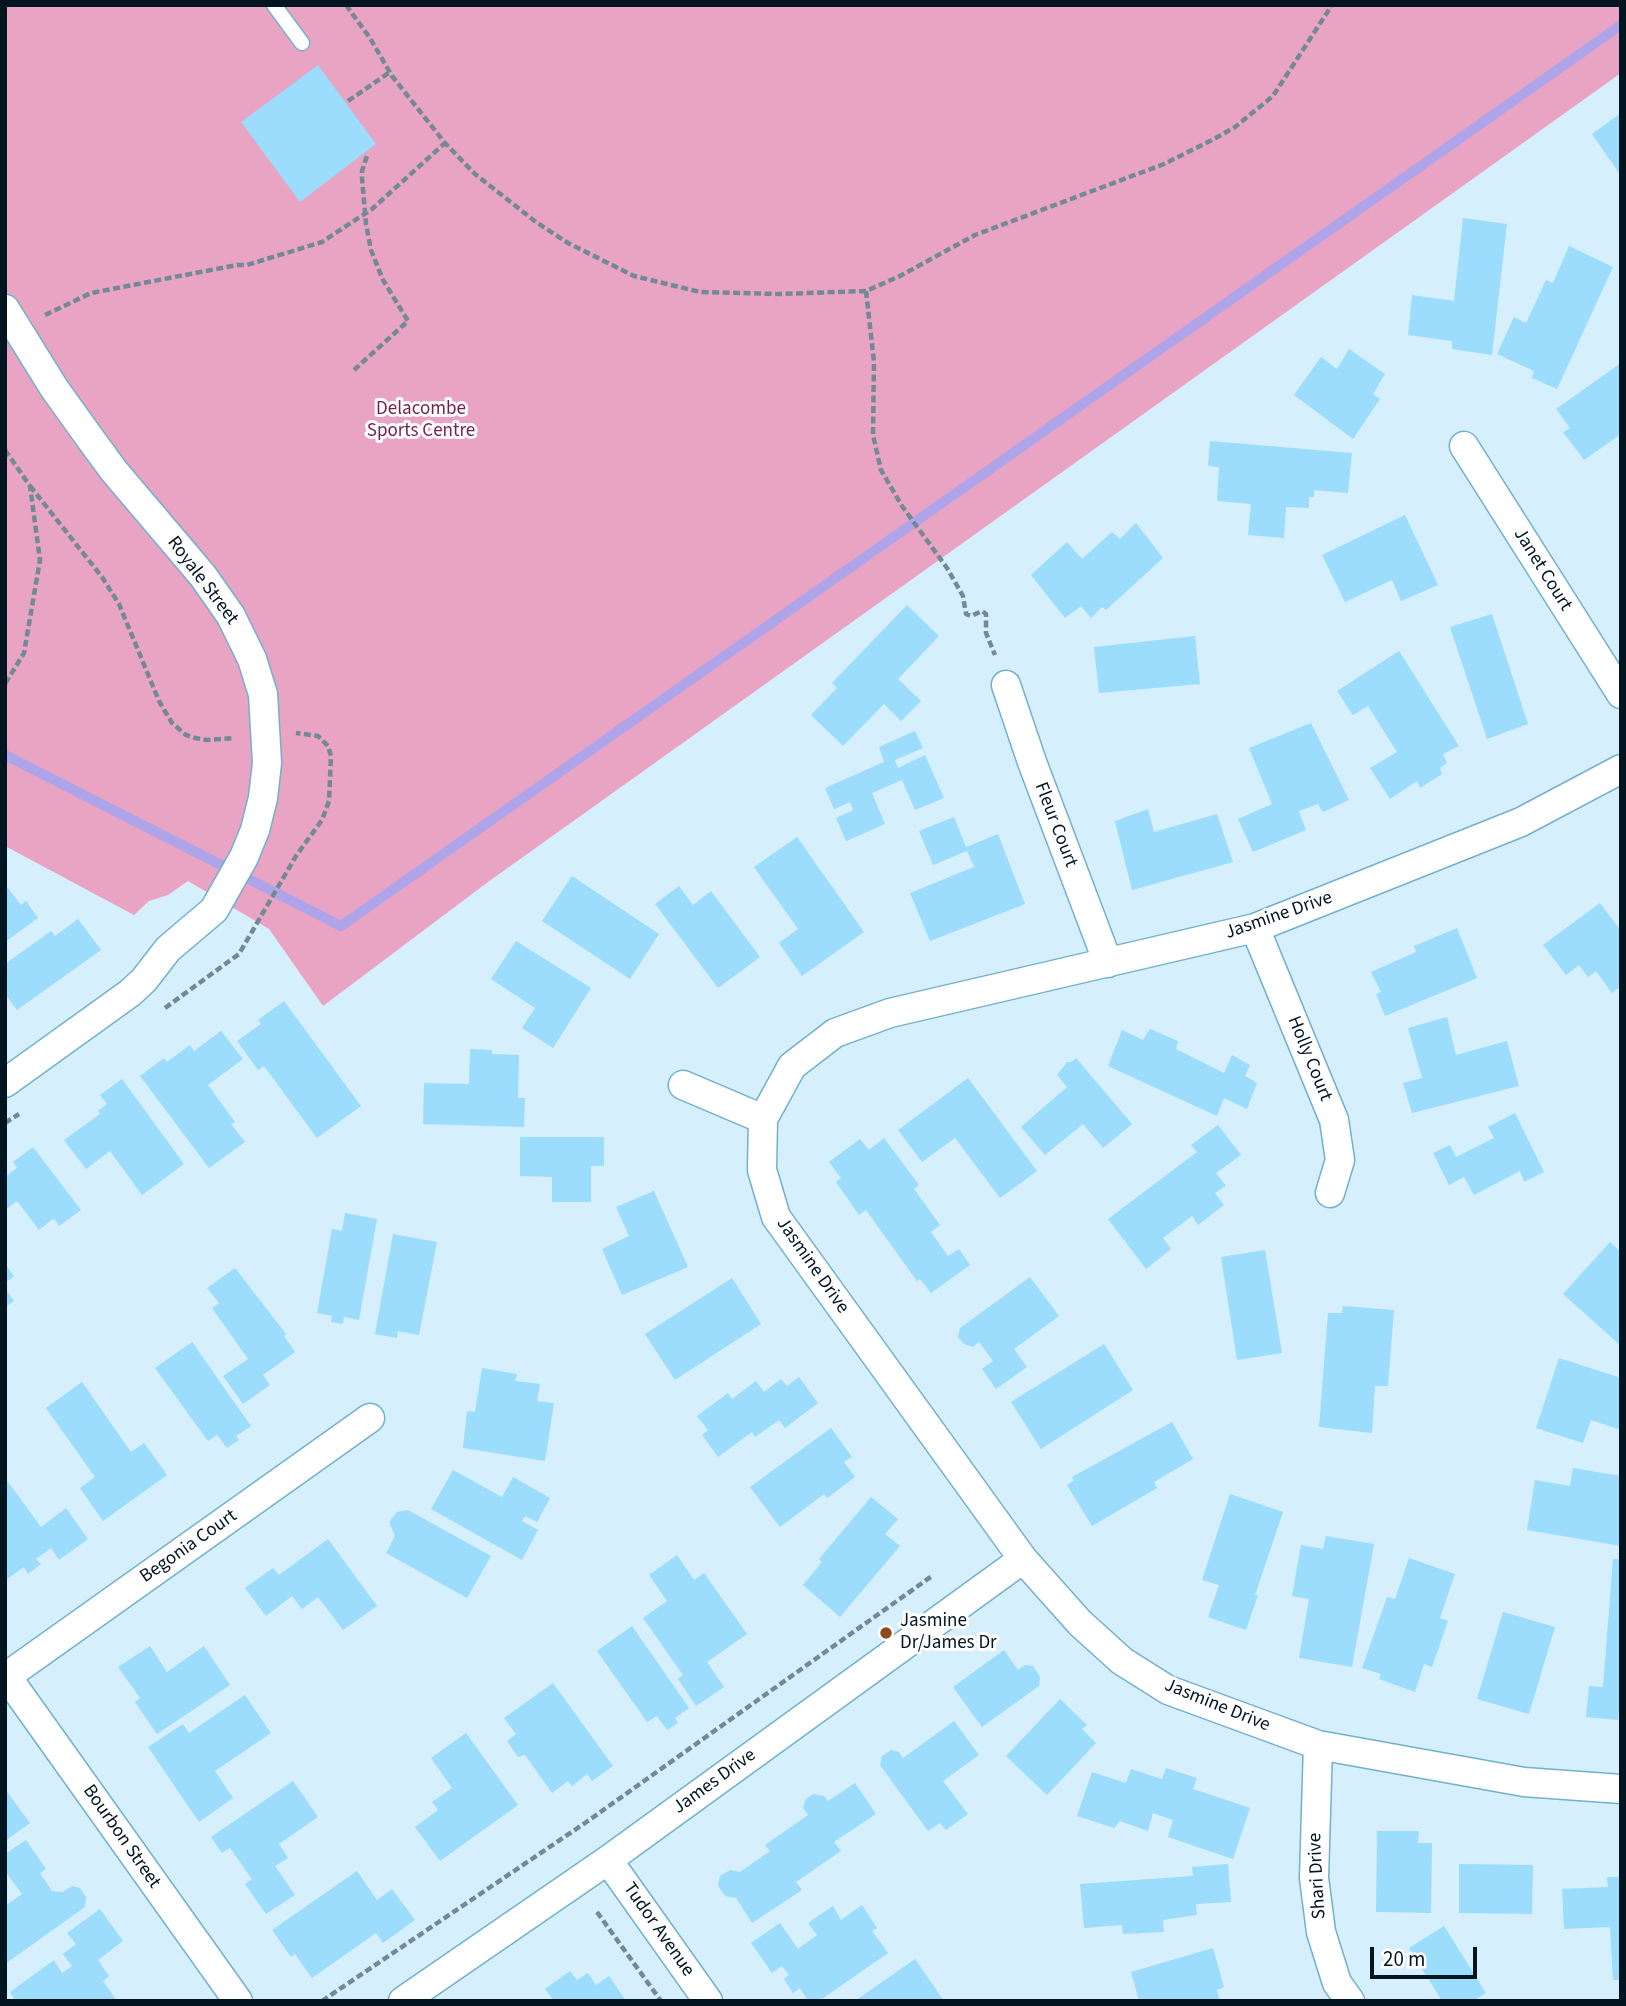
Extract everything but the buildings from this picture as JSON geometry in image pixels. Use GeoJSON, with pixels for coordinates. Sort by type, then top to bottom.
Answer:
{"type":"FeatureCollection","features":[{"type":"Feature","properties":{"kind":"street","name":"Royale Street"},"geometry":{"type":"LineString","coordinates":[[5,1083],[130,993],[168,949],[214,910],[255,830],[266,780],[267,734],[258,677],[232,616],[203,576],[92,441],[12,320]]}},
{"type":"Feature","properties":{"kind":"street","name":"Janet Court"},"geometry":{"type":"LineString","coordinates":[[1464,446],[1621,694]]}},
{"type":"Feature","properties":{"kind":"street","name":"Fleur Court"},"geometry":{"type":"LineString","coordinates":[[1006,685],[1032,762],[1108,963]]}},
{"type":"Feature","properties":{"kind":"street","name":"Jasmine Drive"},"geometry":{"type":"LineString","coordinates":[[1621,769],[1521,822],[1255,928],[890,1013],[835,1033],[792,1066],[763,1118],[762,1170],[776,1217],[1023,1559],[1089,1631],[1122,1661],[1168,1690],[1318,1745],[1524,1782],[1621,1789]]}},
{"type":"Feature","properties":{"kind":"street","name":"Holly Court"},"geometry":{"type":"LineString","coordinates":[[1255,928],[1334,1120],[1340,1160],[1330,1193]]}},
{"type":"Feature","properties":{"kind":"street"},"geometry":{"type":"LineString","coordinates":[[683,1084],[763,1118]]}},
{"type":"Feature","properties":{"kind":"street","name":"Begonia Court"},"geometry":{"type":"LineString","coordinates":[[6,1675],[370,1418]]}},
{"type":"Feature","properties":{"kind":"street","name":"James Drive"},"geometry":{"type":"LineString","coordinates":[[403,2001],[608,1860],[1023,1559]]}},
{"type":"Feature","properties":{"kind":"street","name":"Bourbon Street"},"geometry":{"type":"LineString","coordinates":[[6,1675],[238,2001]]}},
{"type":"Feature","properties":{"kind":"street","name":"Shari Drive"},"geometry":{"type":"LineString","coordinates":[[1318,1745],[1314,1878],[1321,1932],[1337,1983],[1350,2001]]}},
{"type":"Feature","properties":{"kind":"street","name":"Tudor Avenue"},"geometry":{"type":"LineString","coordinates":[[608,1860],[708,2001]]}},
{"type":"Feature","properties":{"kind":"lane"},"geometry":{"type":"LineString","coordinates":[[274,5],[302,43]]}},
{"type":"Feature","properties":{"kind":"path"},"geometry":{"type":"LineString","coordinates":[[346,5],[409,100],[445,144],[475,174],[536,222],[568,243],[634,276],[700,292],[779,294],[866,291],[900,276],[975,235],[1164,164],[1236,127],[1273,96],[1332,5]]}},
{"type":"Feature","properties":{"kind":"path"},"geometry":{"type":"LineString","coordinates":[[348,102],[390,72]]}},
{"type":"Feature","properties":{"kind":"path"},"geometry":{"type":"LineString","coordinates":[[12,320],[91,293],[247,265],[315,245],[366,213],[445,144]]}},
{"type":"Feature","properties":{"kind":"path"},"geometry":{"type":"LineString","coordinates":[[354,370],[408,321],[398,309],[377,265],[366,224],[362,171],[368,153]]}},
{"type":"Feature","properties":{"kind":"path"},"geometry":{"type":"LineString","coordinates":[[866,291],[874,362],[873,435],[881,470],[904,510],[963,596],[966,614],[968,616],[982,611],[988,616],[986,633],[1006,685]]}},
{"type":"Feature","properties":{"kind":"path"},"geometry":{"type":"LineString","coordinates":[[5,450],[113,595],[130,627],[159,701],[172,723],[186,735],[207,740],[267,734]]}},
{"type":"Feature","properties":{"kind":"path"},"geometry":{"type":"LineString","coordinates":[[5,684],[24,653],[40,560],[30,486]]}},
{"type":"Feature","properties":{"kind":"path"},"geometry":{"type":"LineString","coordinates":[[322,2001],[585,1823],[932,1576]]}},
{"type":"Feature","properties":{"kind":"path"},"geometry":{"type":"LineString","coordinates":[[597,1912],[661,2001]]}},
{"type":"Feature","properties":{"kind":"green space","name":"Delacombe Sports Centre"},"geometry":{"type":"Polygon","coordinates":[[[5,5],[1621,5],[1621,73],[488,882],[323,1006],[269,929],[188,881],[168,895],[149,901],[134,915],[5,846],[5,5]]]}},
{"type":"Feature","properties":{"kind":"waterway"},"geometry":{"type":"LineString","coordinates":[[5,755],[341,926],[1621,25]]}},
{"type":"Feature","properties":{"kind":"place","name":"Jasmine Dr/James Dr"},"geometry":{"type":"Point","coordinates":[886,1633]}}]}
